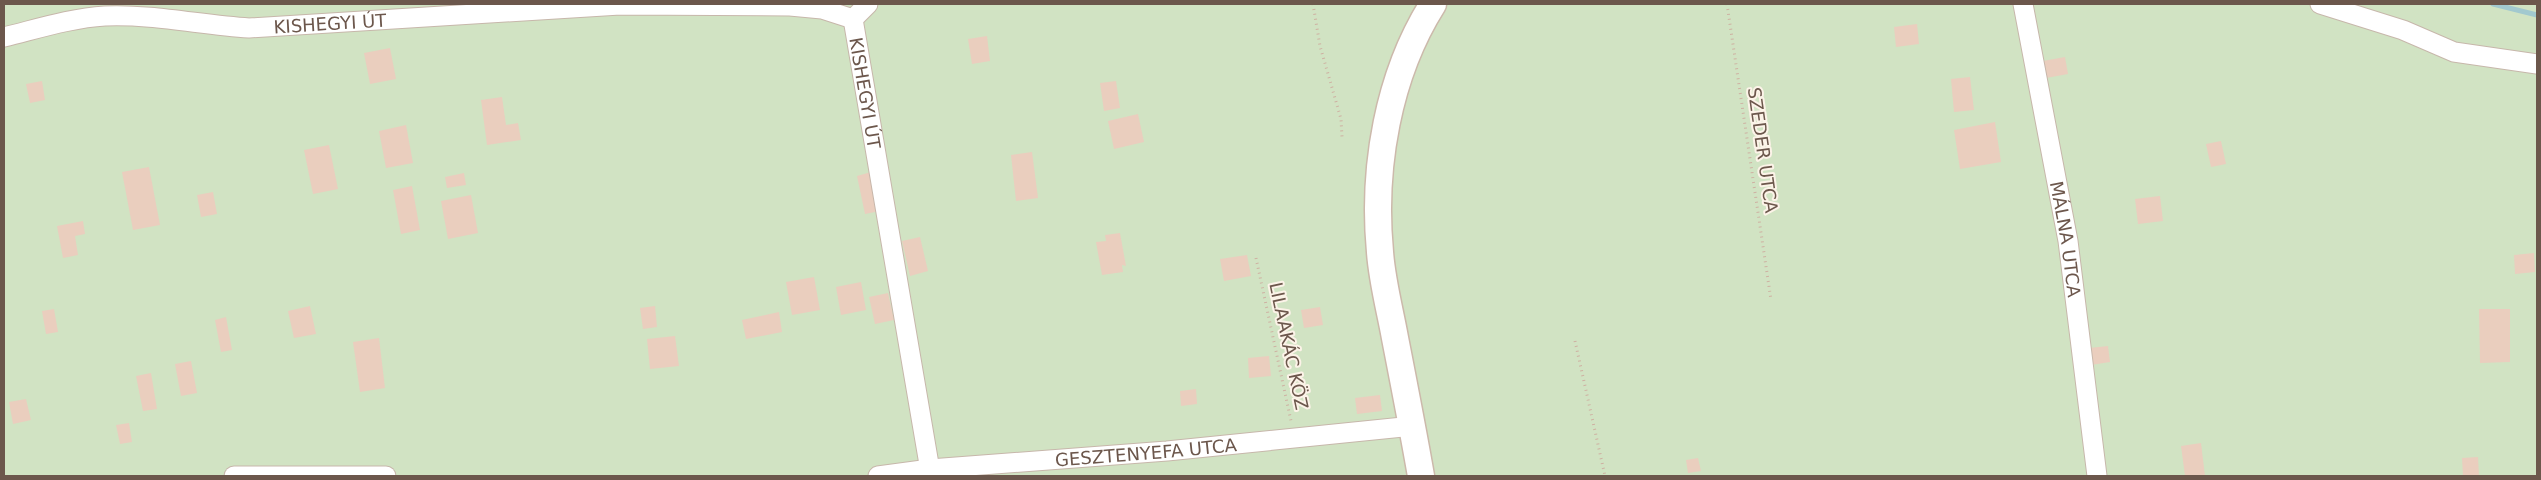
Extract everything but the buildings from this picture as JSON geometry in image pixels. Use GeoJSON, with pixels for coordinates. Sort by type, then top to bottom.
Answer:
{"type":"FeatureCollection","features":[{"type":"Feature","properties":{"kind":"main road"},"geometry":{"type":"LineString","coordinates":[[1421,476],[1381,262],[1378,205],[1380,170],[1395,92],[1413,38],[1433,4]]}},
{"type":"Feature","properties":{"kind":"street"},"geometry":{"type":"LineString","coordinates":[[854,19],[868,4]]}},
{"type":"Feature","properties":{"kind":"street","name":"MÁLNA UTCA"},"geometry":{"type":"LineString","coordinates":[[2024,4],[2068,241],[2097,476]]}},
{"type":"Feature","properties":{"kind":"street"},"geometry":{"type":"LineString","coordinates":[[2320,4],[2403,30],[2454,52],[2537,64]]}},
{"type":"Feature","properties":{"kind":"street","name":"KISHEGYI ÚT"},"geometry":{"type":"LineString","coordinates":[[4,37],[70,21],[104,16],[137,16],[249,28],[620,5],[790,6],[822,9],[854,19],[931,473]]}},
{"type":"Feature","properties":{"kind":"street","name":"GESZTENYEFA UTCA"},"geometry":{"type":"LineString","coordinates":[[878,476],[931,473],[1295,439],[1412,426]]}},
{"type":"Feature","properties":{"kind":"street"},"geometry":{"type":"LineString","coordinates":[[234,476],[386,476]]}},
{"type":"Feature","properties":{"kind":"path"},"geometry":{"type":"LineString","coordinates":[[1313,4],[1320,46],[1341,119],[1342,137]]}},
{"type":"Feature","properties":{"kind":"path","name":"SZEDER UTCA"},"geometry":{"type":"LineString","coordinates":[[1727,4],[1771,300]]}},
{"type":"Feature","properties":{"kind":"path","name":"LILAAKÁC KÖZ"},"geometry":{"type":"LineString","coordinates":[[1256,258],[1295,439]]}},
{"type":"Feature","properties":{"kind":"path"},"geometry":{"type":"LineString","coordinates":[[1576,341],[1605,476]]}},
{"type":"Feature","properties":{"kind":"green space"},"geometry":{"type":"Polygon","coordinates":[[[4,4],[2537,4],[2537,476],[4,476],[4,4]]]}},
{"type":"Feature","properties":{"kind":"waterway"},"geometry":{"type":"LineString","coordinates":[[2493,4],[2537,15]]}}]}
